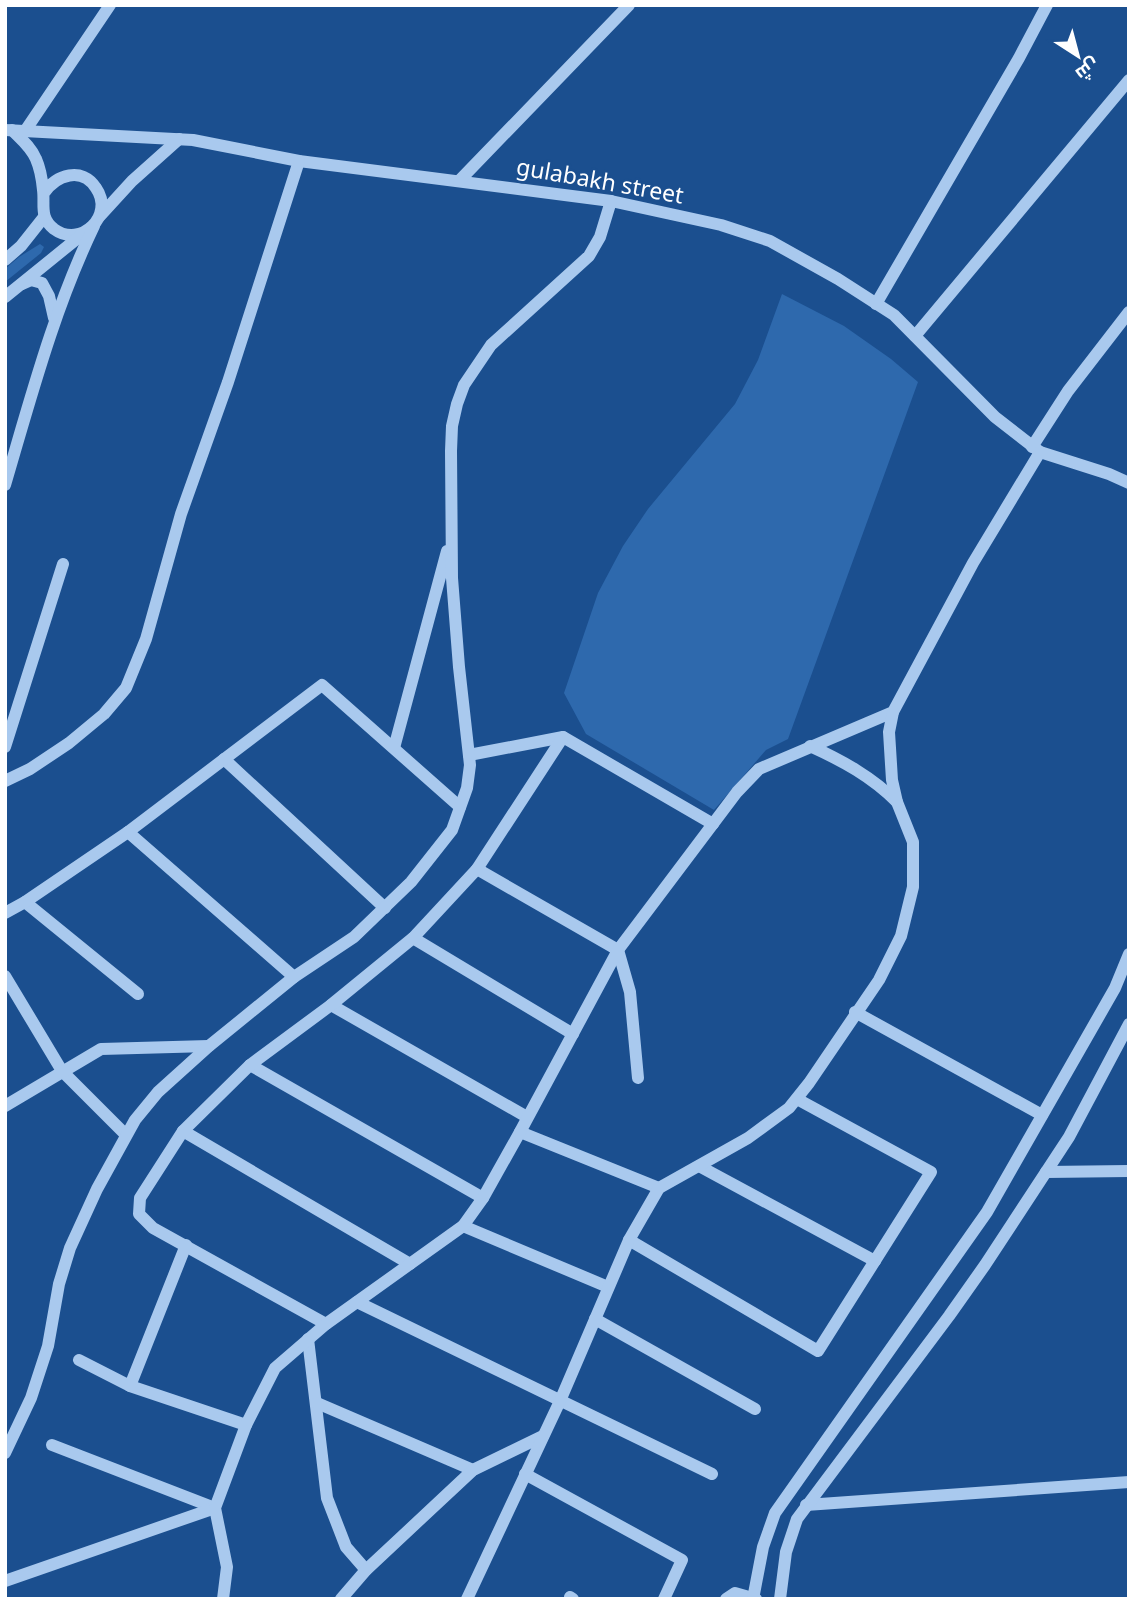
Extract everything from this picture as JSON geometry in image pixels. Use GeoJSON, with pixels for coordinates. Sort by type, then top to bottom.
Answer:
{"type":"FeatureCollection","features":[{"type":"Feature","properties":{"kind":"street"},"geometry":{"type":"LineString","coordinates":[[93,225],[72,235],[61,233],[51,226],[44,217],[44,194],[35,156],[14,131],[110,5]]}},
{"type":"Feature","properties":{"kind":"street"},"geometry":{"type":"LineString","coordinates":[[459,181],[629,5]]}},
{"type":"Feature","properties":{"kind":"street"},"geometry":{"type":"LineString","coordinates":[[876,304],[1047,5]]}},
{"type":"Feature","properties":{"kind":"street"},"geometry":{"type":"LineString","coordinates":[[915,337],[1129,80]]}},
{"type":"Feature","properties":{"kind":"street","name":"gulabakh street"},"geometry":{"type":"LineString","coordinates":[[14,131],[193,140],[299,160],[611,201],[722,225],[770,241],[838,279],[894,316],[995,417],[1036,449],[1109,474],[1129,484]]}},
{"type":"Feature","properties":{"kind":"street"},"geometry":{"type":"LineString","coordinates":[[5,297],[93,225],[132,181],[179,139]]}},
{"type":"Feature","properties":{"kind":"street"},"geometry":{"type":"LineString","coordinates":[[5,781],[30,769],[69,743],[104,714],[126,688],[146,639],[181,514],[228,382],[299,160]]}},
{"type":"Feature","properties":{"kind":"street"},"geometry":{"type":"LineString","coordinates":[[5,485],[54,318],[103,205],[94,183],[84,177],[61,177],[51,184],[44,194]]}},
{"type":"Feature","properties":{"kind":"street"},"geometry":{"type":"LineString","coordinates":[[5,1453],[31,1398],[48,1346],[59,1284],[70,1248],[126,1135],[149,1102],[209,1046],[294,976],[354,937],[433,856],[452,830],[467,788],[469,755],[452,579],[452,426],[457,404],[464,385],[491,345],[589,256],[600,237],[611,201]]}},
{"type":"Feature","properties":{"kind":"street"},"geometry":{"type":"LineString","coordinates":[[5,260],[22,246],[44,217]]}},
{"type":"Feature","properties":{"kind":"street"},"geometry":{"type":"LineString","coordinates":[[22,284],[31,280],[42,284],[49,296],[54,318]]}},
{"type":"Feature","properties":{"kind":"street"},"geometry":{"type":"LineString","coordinates":[[467,1599],[560,1401],[629,1240],[659,1188],[747,1138],[789,1108],[879,980],[901,936],[913,887],[914,842],[897,802],[892,780],[889,745],[893,712],[1068,391],[1129,312]]}},
{"type":"Feature","properties":{"kind":"street","name":"gulabakh street"},"geometry":{"type":"LineString","coordinates":[[1109,474],[1129,476]]}},
{"type":"Feature","properties":{"kind":"street"},"geometry":{"type":"LineString","coordinates":[[394,748],[452,533]]}},
{"type":"Feature","properties":{"kind":"street"},"geometry":{"type":"LineString","coordinates":[[5,747],[63,564]]}},
{"type":"Feature","properties":{"kind":"street"},"geometry":{"type":"LineString","coordinates":[[5,913],[128,832],[322,685],[460,807]]}},
{"type":"Feature","properties":{"kind":"street"},"geometry":{"type":"LineString","coordinates":[[223,1599],[227,1567],[215,1508],[246,1425],[275,1368],[326,1324],[463,1226],[483,1198],[618,950],[737,792],[760,769],[893,712]]}},
{"type":"Feature","properties":{"kind":"street"},"geometry":{"type":"LineString","coordinates":[[469,755],[563,737],[713,824]]}},
{"type":"Feature","properties":{"kind":"street"},"geometry":{"type":"LineString","coordinates":[[326,1324],[153,1228],[139,1214],[140,1198],[183,1131],[250,1065],[413,938],[477,869],[563,737]]}},
{"type":"Feature","properties":{"kind":"street"},"geometry":{"type":"LineString","coordinates":[[810,746],[879,783],[897,802]]}},
{"type":"Feature","properties":{"kind":"street"},"geometry":{"type":"LineString","coordinates":[[224,759],[385,908]]}},
{"type":"Feature","properties":{"kind":"street"},"geometry":{"type":"LineString","coordinates":[[128,832],[294,976]]}},
{"type":"Feature","properties":{"kind":"street"},"geometry":{"type":"LineString","coordinates":[[477,869],[618,950],[630,992],[638,1078]]}},
{"type":"Feature","properties":{"kind":"street"},"geometry":{"type":"LineString","coordinates":[[25,902],[138,994]]}},
{"type":"Feature","properties":{"kind":"street"},"geometry":{"type":"LineString","coordinates":[[413,938],[573,1034]]}},
{"type":"Feature","properties":{"kind":"street"},"geometry":{"type":"LineString","coordinates":[[726,1599],[735,1593],[754,1598],[763,1547],[775,1513],[987,1212],[1115,988],[1129,954]]}},
{"type":"Feature","properties":{"kind":"street"},"geometry":{"type":"LineString","coordinates":[[5,976],[62,1071],[126,1135]]}},
{"type":"Feature","properties":{"kind":"street"},"geometry":{"type":"LineString","coordinates":[[331,1004],[527,1117]]}},
{"type":"Feature","properties":{"kind":"street"},"geometry":{"type":"LineString","coordinates":[[855,1012],[1042,1115]]}},
{"type":"Feature","properties":{"kind":"street"},"geometry":{"type":"LineString","coordinates":[[780,1599],[786,1552],[797,1519],[950,1317],[1069,1137],[1129,1024]]}},
{"type":"Feature","properties":{"kind":"street"},"geometry":{"type":"LineString","coordinates":[[5,1106],[101,1049],[209,1046]]}},
{"type":"Feature","properties":{"kind":"street"},"geometry":{"type":"LineString","coordinates":[[250,1065],[483,1198]]}},
{"type":"Feature","properties":{"kind":"street"},"geometry":{"type":"LineString","coordinates":[[629,1240],[818,1351],[931,1172],[797,1099]]}},
{"type":"Feature","properties":{"kind":"street"},"geometry":{"type":"LineString","coordinates":[[183,1131],[410,1264]]}},
{"type":"Feature","properties":{"kind":"street"},"geometry":{"type":"LineString","coordinates":[[520,1132],[659,1188]]}},
{"type":"Feature","properties":{"kind":"street"},"geometry":{"type":"LineString","coordinates":[[699,1166],[875,1261]]}},
{"type":"Feature","properties":{"kind":"street"},"geometry":{"type":"LineString","coordinates":[[1046,1172],[1129,1171]]}},
{"type":"Feature","properties":{"kind":"street"},"geometry":{"type":"LineString","coordinates":[[463,1226],[608,1287]]}},
{"type":"Feature","properties":{"kind":"street"},"geometry":{"type":"LineString","coordinates":[[130,1386],[186,1245]]}},
{"type":"Feature","properties":{"kind":"street"},"geometry":{"type":"LineString","coordinates":[[357,1302],[712,1475]]}},
{"type":"Feature","properties":{"kind":"street"},"geometry":{"type":"LineString","coordinates":[[595,1319],[755,1409]]}},
{"type":"Feature","properties":{"kind":"street"},"geometry":{"type":"LineString","coordinates":[[308,1339],[327,1498],[345,1547],[366,1570]]}},
{"type":"Feature","properties":{"kind":"street"},"geometry":{"type":"LineString","coordinates":[[79,1360],[130,1386],[246,1425]]}},
{"type":"Feature","properties":{"kind":"street"},"geometry":{"type":"LineString","coordinates":[[317,1404],[473,1471]]}},
{"type":"Feature","properties":{"kind":"street"},"geometry":{"type":"LineString","coordinates":[[341,1599],[366,1570],[473,1471],[543,1436]]}},
{"type":"Feature","properties":{"kind":"street"},"geometry":{"type":"LineString","coordinates":[[52,1445],[215,1508]]}},
{"type":"Feature","properties":{"kind":"street"},"geometry":{"type":"LineString","coordinates":[[525,1474],[682,1560],[664,1599]]}},
{"type":"Feature","properties":{"kind":"street"},"geometry":{"type":"LineString","coordinates":[[806,1506],[1129,1482]]}},
{"type":"Feature","properties":{"kind":"street"},"geometry":{"type":"LineString","coordinates":[[5,1581],[215,1508]]}},
{"type":"Feature","properties":{"kind":"shaded area"},"geometry":{"type":"Polygon","coordinates":[[[40,244],[44,247],[41,253],[5,282],[5,269],[40,244]]]}},
{"type":"Feature","properties":{"kind":"shaded area"},"geometry":{"type":"Polygon","coordinates":[[[782,294],[844,326],[918,382],[788,739],[766,750],[714,810],[586,734],[564,693],[598,593],[623,546],[648,509],[735,404],[758,360],[782,294]]]}}]}
